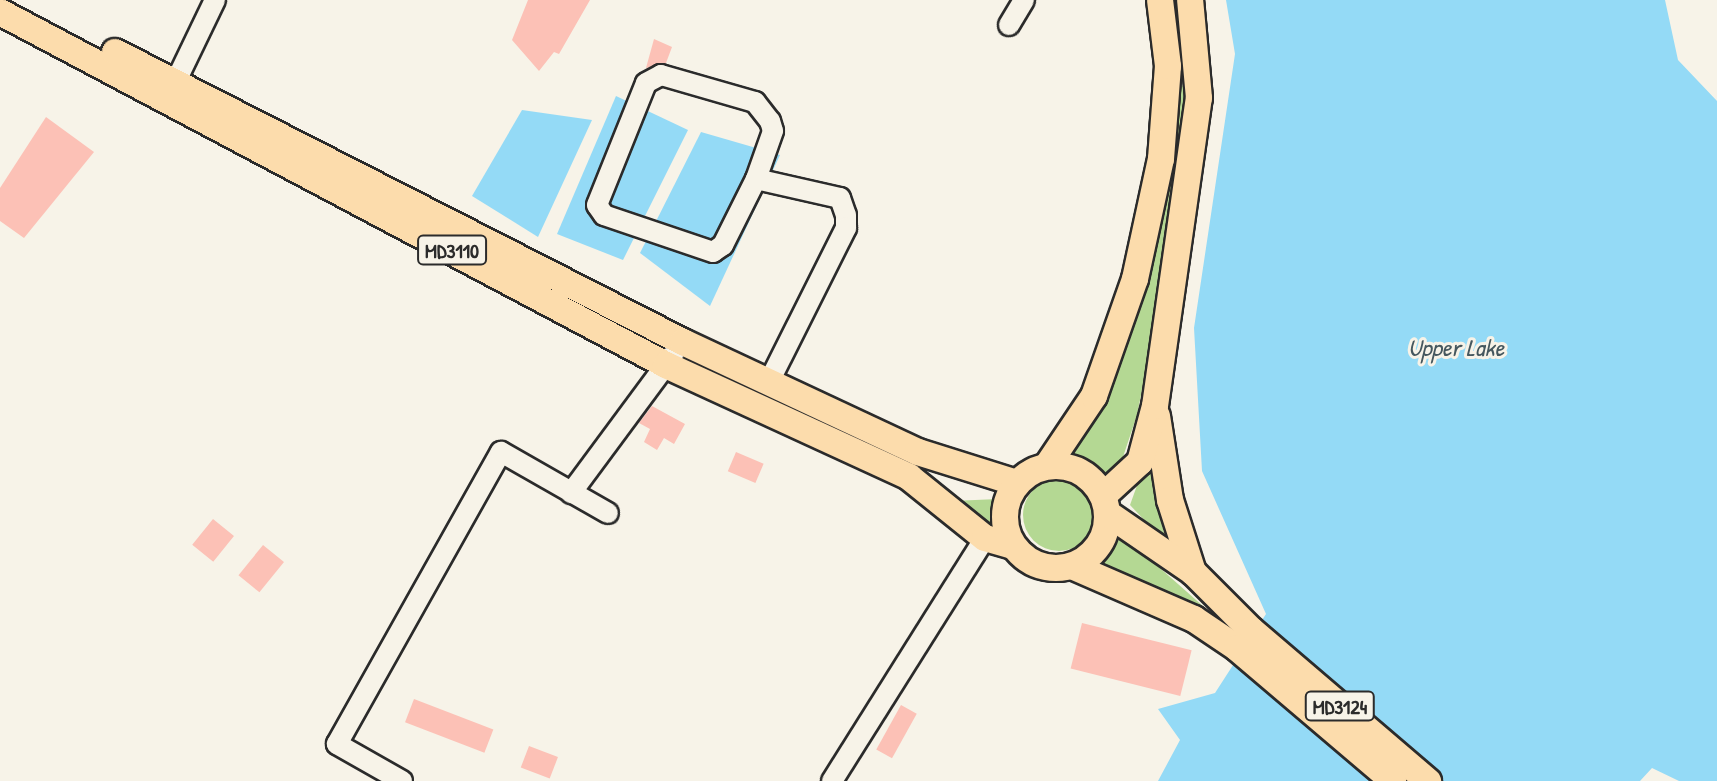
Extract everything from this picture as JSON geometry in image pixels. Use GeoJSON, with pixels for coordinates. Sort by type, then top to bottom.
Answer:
{"type":"FeatureCollection","features":[{"type":"Feature","properties":{"kind":"main road","name":"MD3110"},"geometry":{"type":"LineString","coordinates":[[3,0],[176,81],[683,342],[918,452],[1017,483]]}},
{"type":"Feature","properties":{"kind":"main road"},"geometry":{"type":"LineString","coordinates":[[1013,546],[1004,514],[1017,483],[1047,466],[1094,396],[1135,279],[1161,159],[1168,66],[1160,0]]}},
{"type":"Feature","properties":{"kind":"main road"},"geometry":{"type":"LineString","coordinates":[[1072,566],[1099,546],[1105,504],[1140,462],[1155,406],[1199,98],[1190,0]]}},
{"type":"Feature","properties":{"kind":"main road","name":"MD3110"},"geometry":{"type":"LineString","coordinates":[[0,12],[666,365],[909,477],[985,538]]}},
{"type":"Feature","properties":{"kind":"main road"},"geometry":{"type":"LineString","coordinates":[[1155,406],[1170,500],[1193,572]]}},
{"type":"Feature","properties":{"kind":"main road"},"geometry":{"type":"LineString","coordinates":[[1047,466],[1080,471],[1105,504],[1193,572]]}},
{"type":"Feature","properties":{"kind":"main road"},"geometry":{"type":"LineString","coordinates":[[985,538],[1013,546],[1039,566],[1072,566],[1244,639]]}},
{"type":"Feature","properties":{"kind":"main road","name":"MD3124"},"geometry":{"type":"LineString","coordinates":[[1193,572],[1244,639],[1393,781]]}},
{"type":"Feature","properties":{"kind":"main road","name":"MD3124"},"geometry":{"type":"LineString","coordinates":[[1244,639],[1428,781]]}},
{"type":"Feature","properties":{"kind":"street"},"geometry":{"type":"LineString","coordinates":[[176,81],[215,0]]}},
{"type":"Feature","properties":{"kind":"street"},"geometry":{"type":"LineString","coordinates":[[1009,25],[1024,0]]}},
{"type":"Feature","properties":{"kind":"street"},"geometry":{"type":"LineString","coordinates":[[661,75],[755,102],[773,131],[756,179],[723,245],[713,252],[604,215],[597,205],[646,83],[661,75]]}},
{"type":"Feature","properties":{"kind":"street"},"geometry":{"type":"LineString","coordinates":[[756,179],[840,198],[846,215],[846,228],[769,382]]}},
{"type":"Feature","properties":{"kind":"street"},"geometry":{"type":"LineString","coordinates":[[571,493],[683,342]]}},
{"type":"Feature","properties":{"kind":"street"},"geometry":{"type":"LineString","coordinates":[[402,781],[337,744],[501,452],[608,513]]}},
{"type":"Feature","properties":{"kind":"street"},"geometry":{"type":"LineString","coordinates":[[832,781],[985,538]]}},
{"type":"Feature","properties":{"kind":"green space"},"geometry":{"type":"Polygon","coordinates":[[[1174,85],[1188,86],[1158,310],[1137,415],[1113,487],[1071,455],[1109,394],[1174,85]]]}},
{"type":"Feature","properties":{"kind":"green space"},"geometry":{"type":"Polygon","coordinates":[[[1149,452],[1153,490],[1167,544],[1130,505],[1149,452]]]}},
{"type":"Feature","properties":{"kind":"green space"},"geometry":{"type":"Polygon","coordinates":[[[1059,479],[1085,489],[1095,515],[1085,541],[1059,551],[1033,541],[1023,515],[1033,489],[1059,479]]]}},
{"type":"Feature","properties":{"kind":"green space"},"geometry":{"type":"Polygon","coordinates":[[[998,499],[997,516],[987,530],[952,501],[998,499]]]}},
{"type":"Feature","properties":{"kind":"green space"},"geometry":{"type":"Polygon","coordinates":[[[1119,529],[1152,561],[1230,630],[1095,566],[1119,529]]]}},
{"type":"Feature","properties":{"kind":"water","name":"Upper Lake"},"geometry":{"type":"Polygon","coordinates":[[[1226,0],[1665,0],[1678,60],[1717,101],[1717,781],[1679,781],[1652,768],[1640,781],[1158,781],[1180,740],[1158,709],[1215,693],[1266,614],[1202,471],[1194,328],[1235,54],[1226,0]]]}},
{"type":"Feature","properties":{"kind":"water"},"geometry":{"type":"Polygon","coordinates":[[[616,96],[688,130],[623,260],[557,234],[616,96]]]}},
{"type":"Feature","properties":{"kind":"water"},"geometry":{"type":"Polygon","coordinates":[[[522,110],[592,120],[538,237],[472,196],[522,110]]]}},
{"type":"Feature","properties":{"kind":"water"},"geometry":{"type":"Polygon","coordinates":[[[701,132],[780,155],[710,306],[640,253],[701,132]]]}},
{"type":"Feature","properties":{"kind":"building"},"geometry":{"type":"Polygon","coordinates":[[[528,0],[590,0],[559,54],[554,52],[539,71],[512,40],[528,0]]]}},
{"type":"Feature","properties":{"kind":"building"},"geometry":{"type":"Polygon","coordinates":[[[654,39],[672,47],[666,63],[646,68],[654,39]]]}},
{"type":"Feature","properties":{"kind":"building"},"geometry":{"type":"Polygon","coordinates":[[[46,117],[94,152],[24,238],[0,221],[0,188],[46,117]]]}},
{"type":"Feature","properties":{"kind":"building"},"geometry":{"type":"Polygon","coordinates":[[[652,406],[685,424],[674,444],[664,438],[657,450],[644,442],[650,429],[639,423],[652,406]]]}},
{"type":"Feature","properties":{"kind":"building"},"geometry":{"type":"Polygon","coordinates":[[[736,452],[764,464],[755,483],[728,471],[736,452]]]}},
{"type":"Feature","properties":{"kind":"building"},"geometry":{"type":"Polygon","coordinates":[[[213,519],[234,536],[213,562],[192,545],[213,519]]]}},
{"type":"Feature","properties":{"kind":"building"},"geometry":{"type":"Polygon","coordinates":[[[263,545],[284,562],[259,592],[238,575],[263,545]]]}},
{"type":"Feature","properties":{"kind":"building"},"geometry":{"type":"Polygon","coordinates":[[[1082,623],[1192,650],[1180,696],[1071,669],[1082,623]]]}},
{"type":"Feature","properties":{"kind":"building"},"geometry":{"type":"Polygon","coordinates":[[[414,699],[493,729],[484,753],[405,722],[414,699]]]}},
{"type":"Feature","properties":{"kind":"building"},"geometry":{"type":"Polygon","coordinates":[[[901,705],[917,714],[892,758],[876,750],[901,705]]]}},
{"type":"Feature","properties":{"kind":"building"},"geometry":{"type":"Polygon","coordinates":[[[529,746],[558,757],[550,779],[521,767],[529,746]]]}}]}
